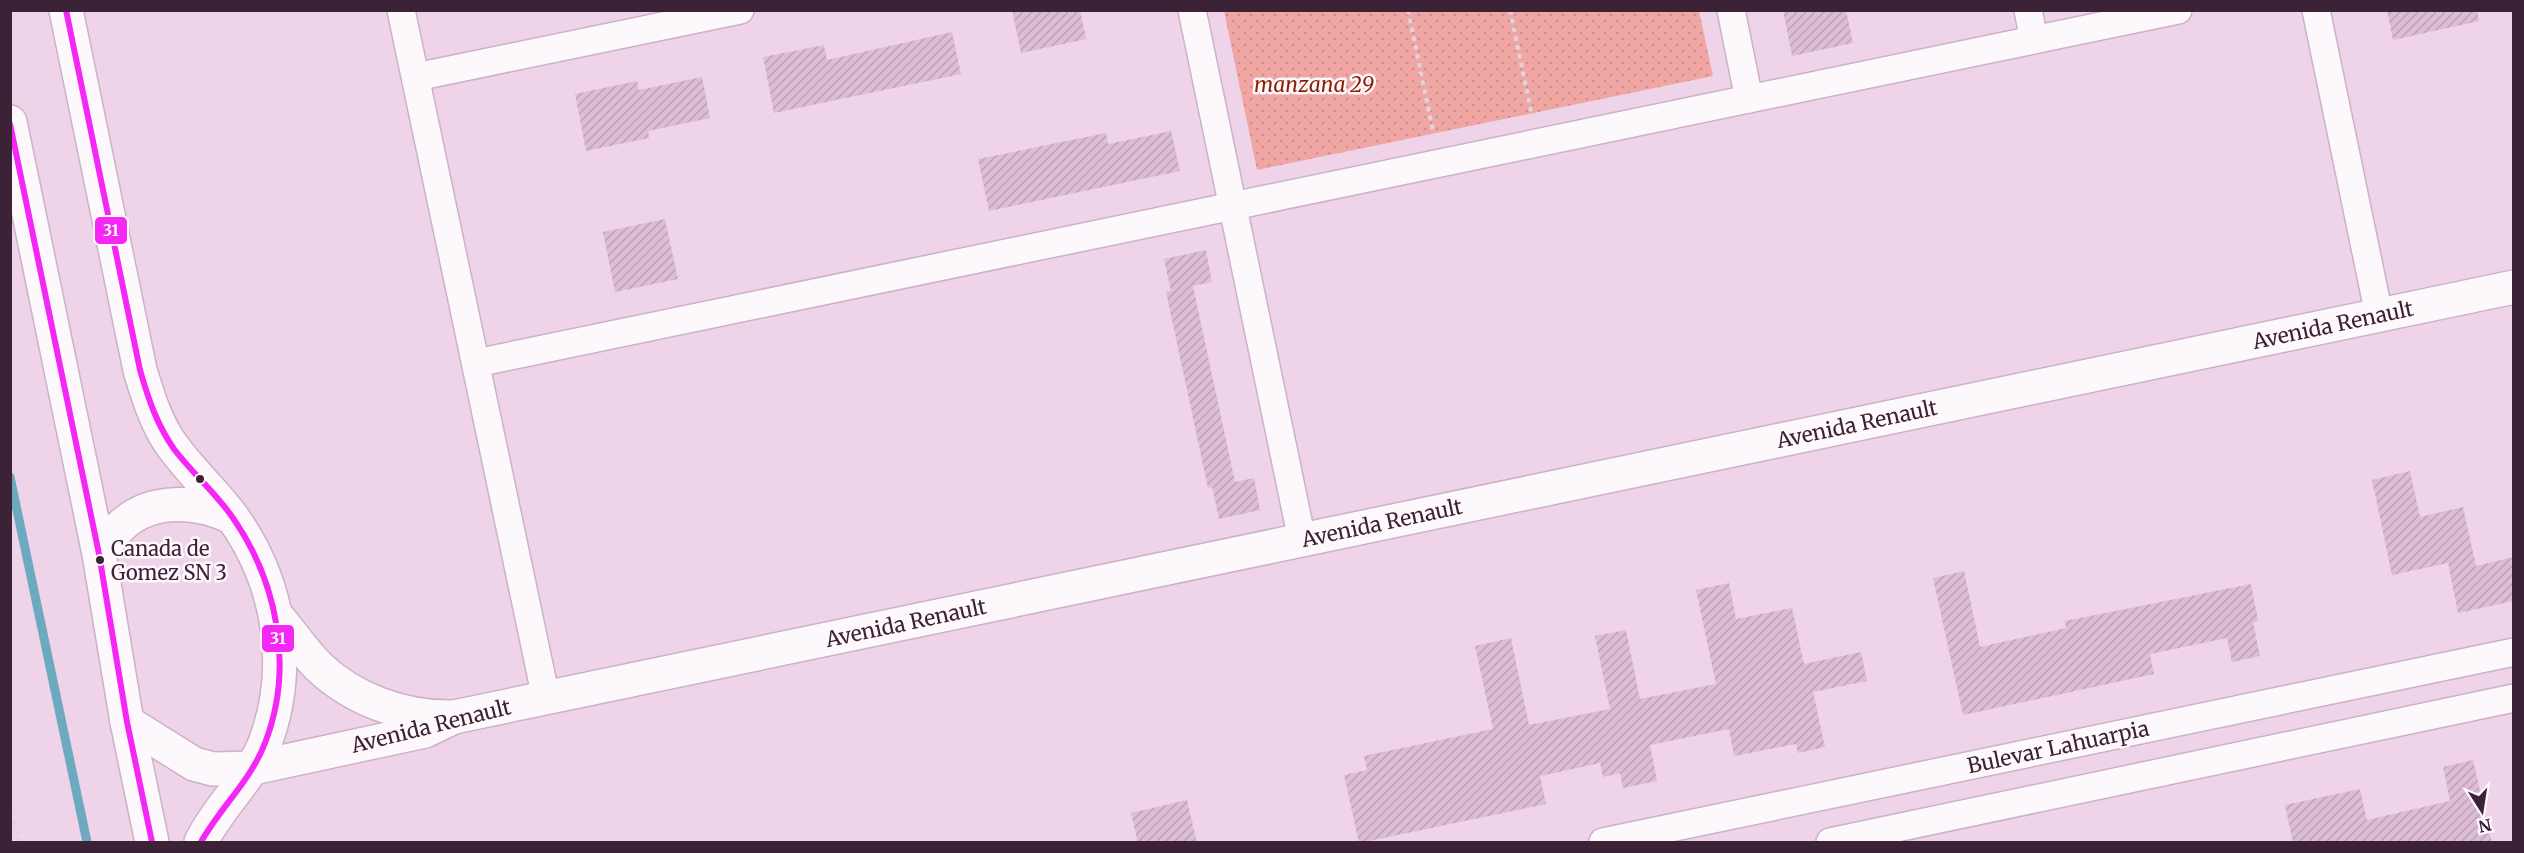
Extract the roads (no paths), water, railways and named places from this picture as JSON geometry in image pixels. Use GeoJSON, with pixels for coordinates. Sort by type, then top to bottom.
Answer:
{"type":"FeatureCollection","features":[{"type":"Feature","properties":{"kind":"street"},"geometry":{"type":"LineString","coordinates":[[66,10],[140,370],[150,404],[166,437],[233,518],[256,558],[267,583],[275,614],[281,670],[278,698],[272,722],[253,768],[207,830],[201,843]]}},
{"type":"Feature","properties":{"kind":"street"},"geometry":{"type":"LineString","coordinates":[[401,10],[546,698]]}},
{"type":"Feature","properties":{"kind":"street"},"geometry":{"type":"LineString","coordinates":[[416,77],[740,10]]}},
{"type":"Feature","properties":{"kind":"street"},"geometry":{"type":"LineString","coordinates":[[1192,10],[1302,540]]}},
{"type":"Feature","properties":{"kind":"street"},"geometry":{"type":"LineString","coordinates":[[1731,10],[1749,99]]}},
{"type":"Feature","properties":{"kind":"street"},"geometry":{"type":"LineString","coordinates":[[2028,10],[2034,40]]}},
{"type":"Feature","properties":{"kind":"street"},"geometry":{"type":"LineString","coordinates":[[476,363],[2178,10]]}},
{"type":"Feature","properties":{"kind":"street"},"geometry":{"type":"LineString","coordinates":[[2316,10],[2379,315]]}},
{"type":"Feature","properties":{"kind":"street"},"geometry":{"type":"LineString","coordinates":[[10,122],[99,554],[126,722],[152,843]]}},
{"type":"Feature","properties":{"kind":"street","name":"Avenida Renault"},"geometry":{"type":"LineString","coordinates":[[126,722],[194,764],[213,769],[253,768],[425,731],[454,717],[2514,287]]}},
{"type":"Feature","properties":{"kind":"street"},"geometry":{"type":"LineString","coordinates":[[99,554],[120,526],[150,509],[184,503],[218,510],[233,518]]}},
{"type":"Feature","properties":{"kind":"street"},"geometry":{"type":"LineString","coordinates":[[275,614],[318,666],[339,684],[384,707],[431,717],[454,717]]}},
{"type":"Feature","properties":{"kind":"street","name":"Bulevar Lahuarpia"},"geometry":{"type":"LineString","coordinates":[[1604,843],[2514,652]]}},
{"type":"Feature","properties":{"kind":"street"},"geometry":{"type":"LineString","coordinates":[[1830,843],[2514,698]]}},
{"type":"Feature","properties":{"kind":"waterway"},"geometry":{"type":"LineString","coordinates":[[10,477],[87,842]]}},
{"type":"Feature","properties":{"kind":"place","name":"Canada de Gomez SN 3"},"geometry":{"type":"Point","coordinates":[100,560]}},
{"type":"Feature","properties":{"kind":"park label","name":"manzana 29"},"geometry":{"type":"Point","coordinates":[1314,84]}}]}
